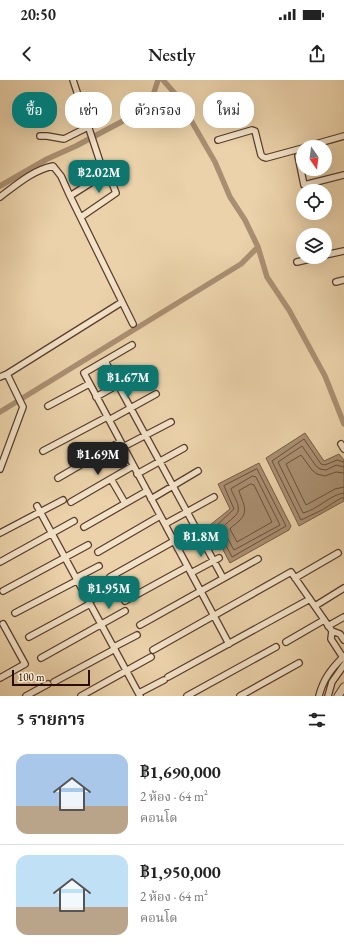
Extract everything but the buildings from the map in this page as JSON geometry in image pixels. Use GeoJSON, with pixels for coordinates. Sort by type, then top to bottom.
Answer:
{"type":"FeatureCollection","features":[{"type":"Feature","properties":{"kind":"street"},"geometry":{"type":"LineString","coordinates":[[70,196],[96,180],[102,173],[101,165],[73,80]]}},
{"type":"Feature","properties":{"kind":"street"},"geometry":{"type":"LineString","coordinates":[[40,136],[64,138],[90,130]]}},
{"type":"Feature","properties":{"kind":"street"},"geometry":{"type":"LineString","coordinates":[[218,140],[252,130],[255,131],[261,155],[266,158],[296,149]]}},
{"type":"Feature","properties":{"kind":"street"},"geometry":{"type":"LineString","coordinates":[[329,140],[344,136]]}},
{"type":"Feature","properties":{"kind":"street"},"geometry":{"type":"LineString","coordinates":[[0,197],[38,171],[53,166],[61,176],[133,324]]}},
{"type":"Feature","properties":{"kind":"street"},"geometry":{"type":"LineString","coordinates":[[81,217],[116,193],[106,167]]}},
{"type":"Feature","properties":{"kind":"street"},"geometry":{"type":"LineString","coordinates":[[302,176],[304,185],[344,175]]}},
{"type":"Feature","properties":{"kind":"street"},"geometry":{"type":"LineString","coordinates":[[332,253],[344,250]]}},
{"type":"Feature","properties":{"kind":"street"},"geometry":{"type":"LineString","coordinates":[[336,282],[344,280]]}},
{"type":"Feature","properties":{"kind":"street"},"geometry":{"type":"LineString","coordinates":[[0,377],[122,302]]}},
{"type":"Feature","properties":{"kind":"street"},"geometry":{"type":"LineString","coordinates":[[132,344],[84,373],[229,644]]}},
{"type":"Feature","properties":{"kind":"street"},"geometry":{"type":"LineString","coordinates":[[105,361],[172,486],[203,536],[216,560],[223,578]]}},
{"type":"Feature","properties":{"kind":"street"},"geometry":{"type":"LineString","coordinates":[[96,397],[144,370]]}},
{"type":"Feature","properties":{"kind":"street"},"geometry":{"type":"LineString","coordinates":[[0,469],[23,407],[7,374]]}},
{"type":"Feature","properties":{"kind":"street"},"geometry":{"type":"LineString","coordinates":[[48,406],[89,384]]}},
{"type":"Feature","properties":{"kind":"street"},"geometry":{"type":"LineString","coordinates":[[43,451],[156,394]]}},
{"type":"Feature","properties":{"kind":"street"},"geometry":{"type":"LineString","coordinates":[[58,478],[122,444],[145,435],[171,422]]}},
{"type":"Feature","properties":{"kind":"street"},"geometry":{"type":"LineString","coordinates":[[137,474],[184,448]]}},
{"type":"Feature","properties":{"kind":"street"},"geometry":{"type":"LineString","coordinates":[[72,502],[133,466]]}},
{"type":"Feature","properties":{"kind":"street"},"geometry":{"type":"LineString","coordinates":[[151,499],[198,471]]}},
{"type":"Feature","properties":{"kind":"street"},"geometry":{"type":"LineString","coordinates":[[111,479],[125,503]]}},
{"type":"Feature","properties":{"kind":"street"},"geometry":{"type":"LineString","coordinates":[[84,527],[147,491]]}},
{"type":"Feature","properties":{"kind":"street"},"geometry":{"type":"LineString","coordinates":[[165,524],[214,497]]}},
{"type":"Feature","properties":{"kind":"street"},"geometry":{"type":"LineString","coordinates":[[0,533],[39,509],[64,500]]}},
{"type":"Feature","properties":{"kind":"street"},"geometry":{"type":"LineString","coordinates":[[39,509],[139,695],[166,678],[310,599]]}},
{"type":"Feature","properties":{"kind":"street"},"geometry":{"type":"LineString","coordinates":[[98,552],[160,516]]}},
{"type":"Feature","properties":{"kind":"street"},"geometry":{"type":"LineString","coordinates":[[0,562],[74,521]]}},
{"type":"Feature","properties":{"kind":"street"},"geometry":{"type":"LineString","coordinates":[[178,549],[203,536]]}},
{"type":"Feature","properties":{"kind":"street"},"geometry":{"type":"LineString","coordinates":[[110,577],[174,541]]}},
{"type":"Feature","properties":{"kind":"street"},"geometry":{"type":"LineString","coordinates":[[3,591],[88,545]]}},
{"type":"Feature","properties":{"kind":"street"},"geometry":{"type":"LineString","coordinates":[[295,578],[338,553]]}},
{"type":"Feature","properties":{"kind":"street"},"geometry":{"type":"LineString","coordinates":[[140,625],[258,559]]}},
{"type":"Feature","properties":{"kind":"street"},"geometry":{"type":"LineString","coordinates":[[191,573],[216,560]]}},
{"type":"Feature","properties":{"kind":"street"},"geometry":{"type":"LineString","coordinates":[[15,613],[99,566]]}},
{"type":"Feature","properties":{"kind":"street"},"geometry":{"type":"LineString","coordinates":[[125,601],[187,567]]}},
{"type":"Feature","properties":{"kind":"street"},"geometry":{"type":"LineString","coordinates":[[153,650],[291,572],[330,628],[340,634],[344,640]]}},
{"type":"Feature","properties":{"kind":"street"},"geometry":{"type":"LineString","coordinates":[[315,606],[344,588]]}},
{"type":"Feature","properties":{"kind":"street"},"geometry":{"type":"LineString","coordinates":[[29,637],[112,589]]}},
{"type":"Feature","properties":{"kind":"street"},"geometry":{"type":"LineString","coordinates":[[41,658],[101,623],[125,611]]}},
{"type":"Feature","properties":{"kind":"street"},"geometry":{"type":"LineString","coordinates":[[330,628],[344,617]]}},
{"type":"Feature","properties":{"kind":"street"},"geometry":{"type":"LineString","coordinates":[[286,642],[324,620]]}},
{"type":"Feature","properties":{"kind":"street"},"geometry":{"type":"LineString","coordinates":[[0,677],[25,664],[3,624]]}},
{"type":"Feature","properties":{"kind":"street"},"geometry":{"type":"LineString","coordinates":[[321,696],[325,678],[334,665],[344,657],[331,639],[330,628]]}},
{"type":"Feature","properties":{"kind":"street"},"geometry":{"type":"LineString","coordinates":[[26,696],[137,635]]}},
{"type":"Feature","properties":{"kind":"street"},"geometry":{"type":"LineString","coordinates":[[187,696],[276,646]]}},
{"type":"Feature","properties":{"kind":"street"},"geometry":{"type":"LineString","coordinates":[[81,696],[151,657]]}},
{"type":"Feature","properties":{"kind":"street"},"geometry":{"type":"LineString","coordinates":[[240,696],[299,663]]}},
{"type":"Feature","properties":{"kind":"street"},"geometry":{"type":"LineString","coordinates":[[321,696],[344,666]]}},
{"type":"Feature","properties":{"kind":"street"},"geometry":{"type":"LineString","coordinates":[[338,696],[344,687]]}},
{"type":"Feature","properties":{"kind":"water"},"geometry":{"type":"Polygon","coordinates":[[[305,433],[324,461],[339,454],[344,460],[344,501],[299,526],[266,458],[305,433]]]}},
{"type":"Feature","properties":{"kind":"water"},"geometry":{"type":"Polygon","coordinates":[[[259,463],[291,526],[289,530],[230,563],[210,525],[230,509],[218,484],[259,463]]]}},
{"type":"Feature","properties":{"kind":"waterway"},"geometry":{"type":"LineString","coordinates":[[0,186],[47,159],[76,146],[144,109],[151,102],[158,80]]}},
{"type":"Feature","properties":{"kind":"waterway"},"geometry":{"type":"LineString","coordinates":[[163,80],[177,96],[215,162],[230,197],[245,220],[258,247],[267,277],[289,310],[325,376],[344,424]]}},
{"type":"Feature","properties":{"kind":"waterway"},"geometry":{"type":"LineString","coordinates":[[0,412],[241,264],[258,247]]}}]}
